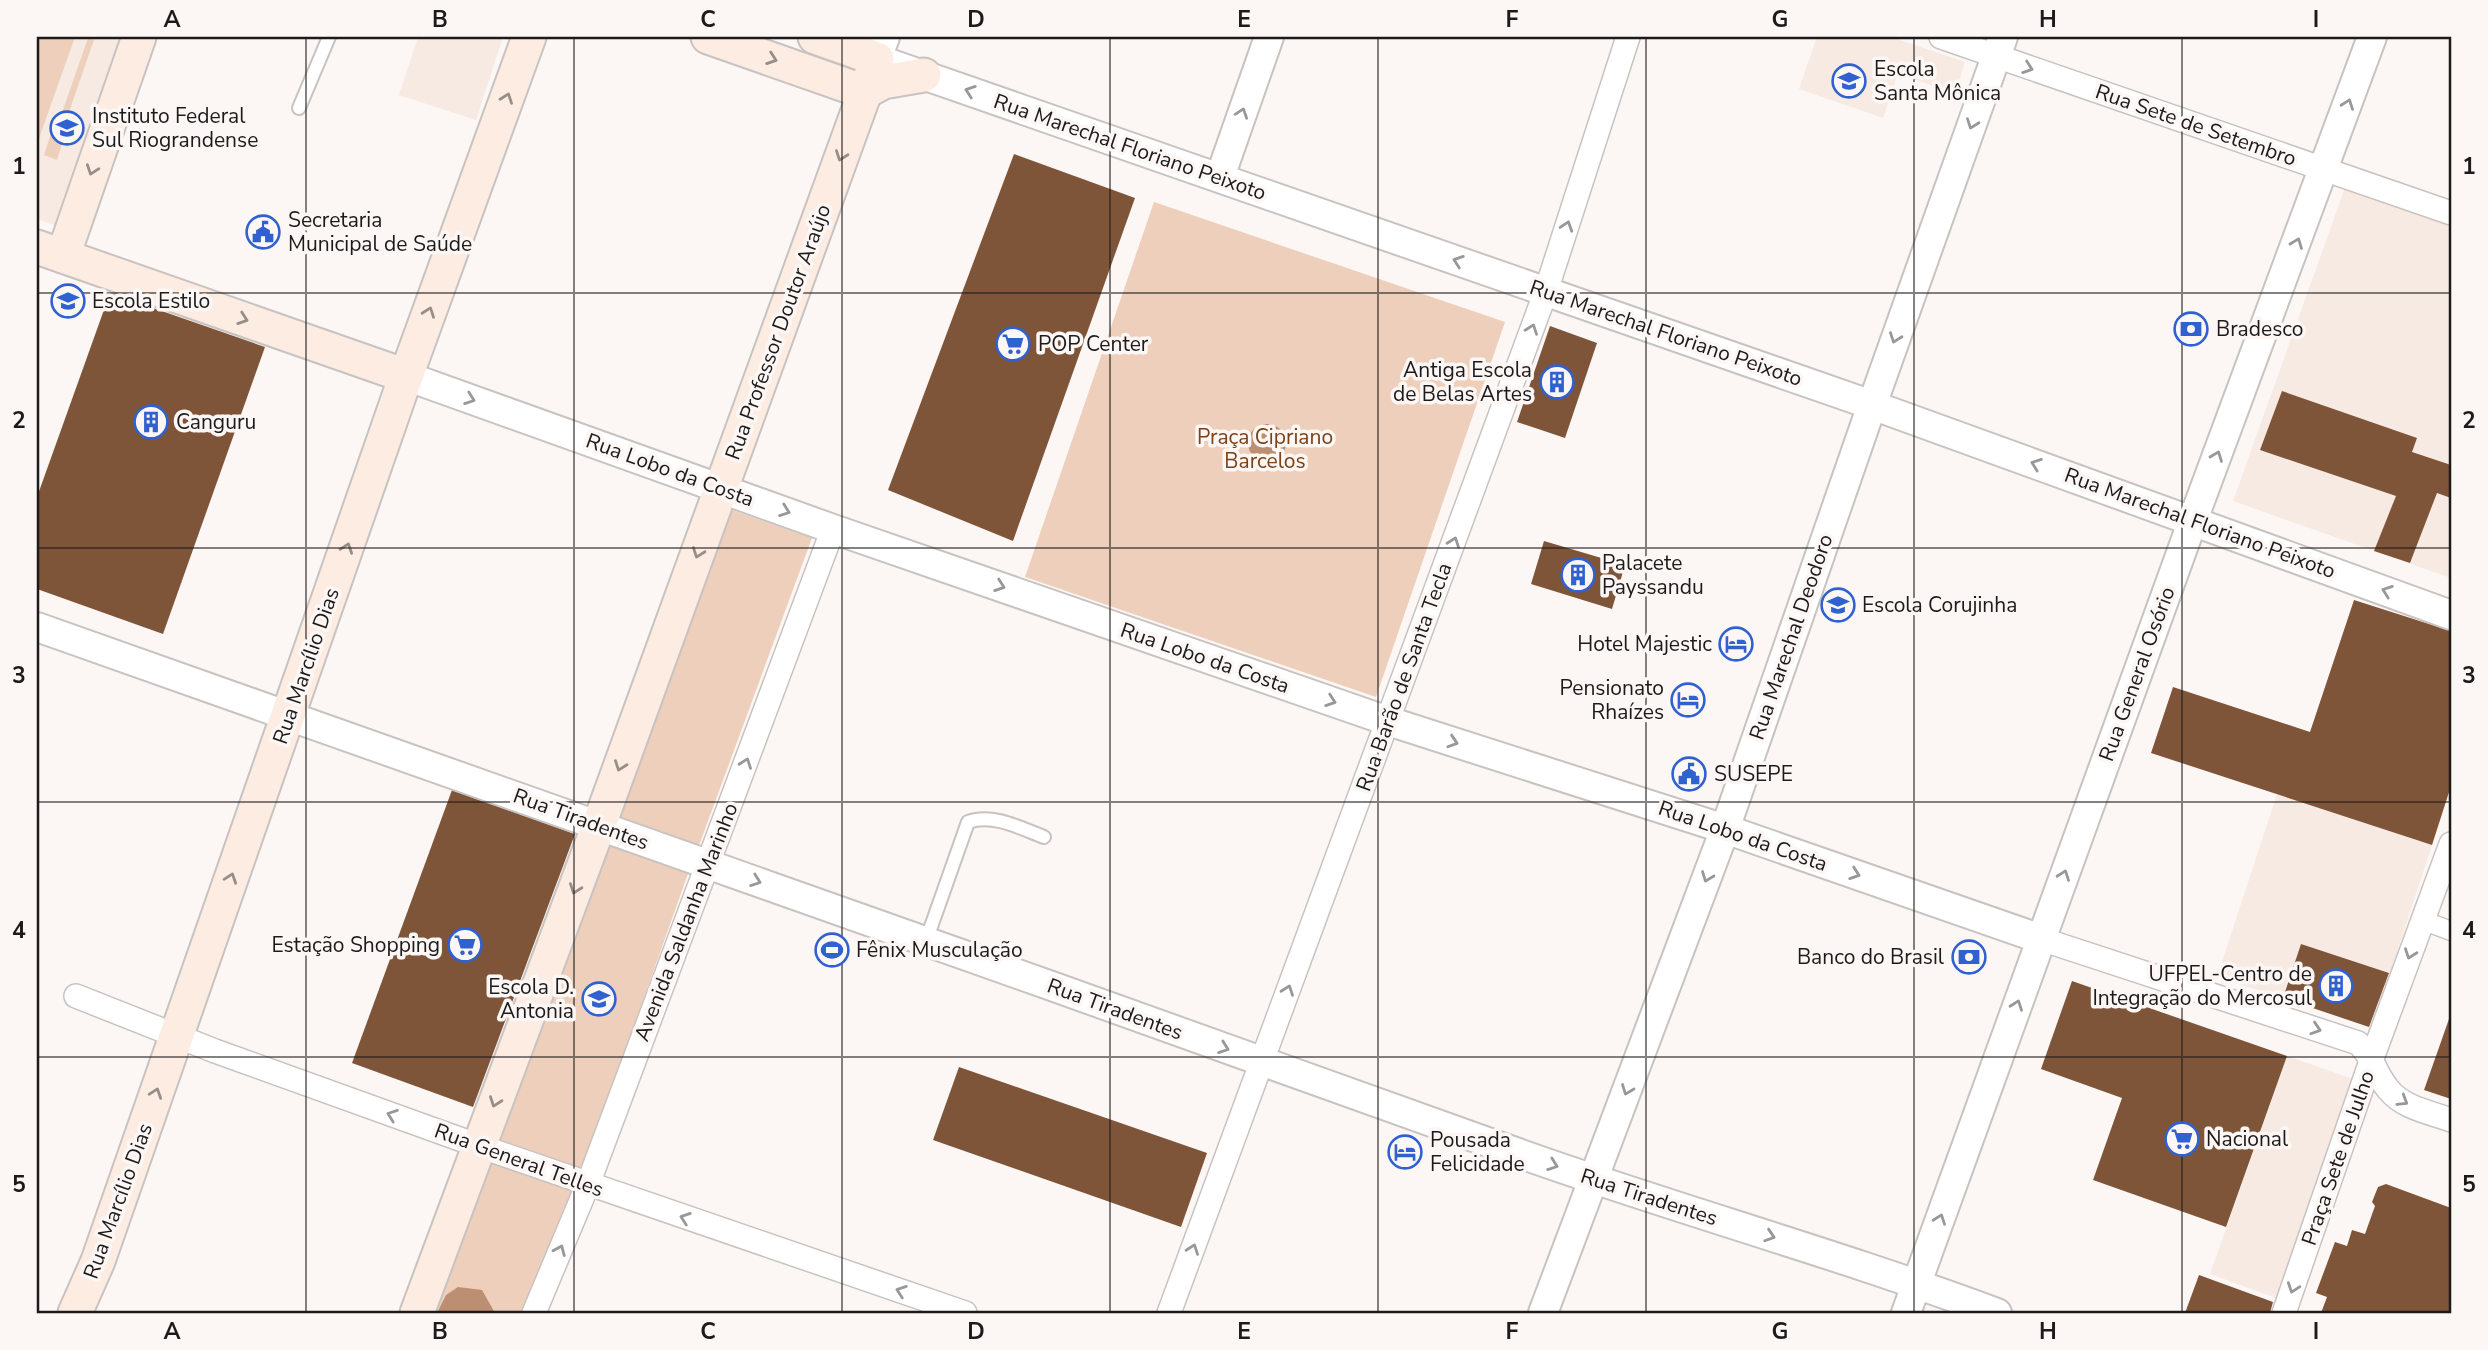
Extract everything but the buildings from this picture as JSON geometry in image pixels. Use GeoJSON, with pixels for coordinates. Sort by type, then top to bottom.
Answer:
{"type":"FeatureCollection","features":[{"type":"Feature","properties":{"kind":"main road"},"geometry":{"type":"LineString","coordinates":[[50,251],[139,37]]}},
{"type":"Feature","properties":{"kind":"main road","name":"Rua Marcílio Dias"},"geometry":{"type":"LineString","coordinates":[[79,1304],[98,1261],[406,376],[529,37]]}},
{"type":"Feature","properties":{"kind":"main road"},"geometry":{"type":"LineString","coordinates":[[708,37],[864,92],[883,82],[924,75]]}},
{"type":"Feature","properties":{"kind":"main road"},"geometry":{"type":"LineString","coordinates":[[815,37],[881,48]]}},
{"type":"Feature","properties":{"kind":"main road","name":"Rua Professor Doutor Araújo"},"geometry":{"type":"LineString","coordinates":[[599,825],[881,48]]}},
{"type":"Feature","properties":{"kind":"main road","name":"Rua Lobo da Costa"},"geometry":{"type":"LineString","coordinates":[[50,251],[406,376]]}},
{"type":"Feature","properties":{"kind":"main road"},"geometry":{"type":"LineString","coordinates":[[416,1313],[599,825]]}},
{"type":"Feature","properties":{"kind":"street"},"geometry":{"type":"LineString","coordinates":[[1220,177],[1269,37]]}},
{"type":"Feature","properties":{"kind":"street","name":"Rua Barão de Santa Tecla"},"geometry":{"type":"LineString","coordinates":[[1169,1313],[1546,291],[1629,37]]}},
{"type":"Feature","properties":{"kind":"street","name":"Rua Sete de Setembro"},"geometry":{"type":"LineString","coordinates":[[1941,37],[2000,47],[2325,169],[2451,213]]}},
{"type":"Feature","properties":{"kind":"street","name":"Rua General Osório"},"geometry":{"type":"LineString","coordinates":[[1906,1313],[2193,520],[2372,37]]}},
{"type":"Feature","properties":{"kind":"street","name":"Rua Marechal Deodoro"},"geometry":{"type":"LineString","coordinates":[[1543,1313],[1725,829],[2000,47]]}},
{"type":"Feature","properties":{"kind":"street","name":"Rua Marechal Floriano Peixoto"},"geometry":{"type":"LineString","coordinates":[[881,48],[924,75],[1872,405],[2451,615]]}},
{"type":"Feature","properties":{"kind":"street","name":"Rua Lobo da Costa"},"geometry":{"type":"LineString","coordinates":[[406,376],[833,529],[1388,721],[1725,829],[2041,939],[2358,1043],[2365,1049],[2371,1061]]}},
{"type":"Feature","properties":{"kind":"street","name":"Avenida Saldanha Marinho"},"geometry":{"type":"LineString","coordinates":[[534,1313],[588,1184],[833,529]]}},
{"type":"Feature","properties":{"kind":"street","name":"Rua Tiradentes"},"geometry":{"type":"LineString","coordinates":[[37,627],[289,714],[1593,1179],[1917,1283],[1997,1313]]}},
{"type":"Feature","properties":{"kind":"street"},"geometry":{"type":"LineString","coordinates":[[2371,1061],[2451,844]]}},
{"type":"Feature","properties":{"kind":"street"},"geometry":{"type":"LineString","coordinates":[[2422,920],[2451,931]]}},
{"type":"Feature","properties":{"kind":"street","name":"Rua General Telles"},"geometry":{"type":"LineString","coordinates":[[76,996],[215,1051],[479,1146],[965,1313]]}},
{"type":"Feature","properties":{"kind":"street","name":"Praça Sete de Julho"},"geometry":{"type":"LineString","coordinates":[[2371,1061],[2388,1088],[2402,1103],[2451,1120]]}},
{"type":"Feature","properties":{"kind":"street","name":"Praça Sete de Julho"},"geometry":{"type":"LineString","coordinates":[[2284,1313],[2371,1061]]}},
{"type":"Feature","properties":{"kind":"lane"},"geometry":{"type":"LineString","coordinates":[[299,108],[329,37]]}},
{"type":"Feature","properties":{"kind":"lane"},"geometry":{"type":"LineString","coordinates":[[926,942],[968,822],[995,819],[1044,837]]}},
{"type":"Feature","properties":{"kind":"shaded area","name":"Instituto Federal Sul Riograndense"},"geometry":{"type":"Polygon","coordinates":[[[37,37],[125,37],[66,229],[37,219],[37,37]]]}},
{"type":"Feature","properties":{"kind":"shaded area"},"geometry":{"type":"Polygon","coordinates":[[[418,37],[503,37],[476,120],[399,95],[418,37]]]}},
{"type":"Feature","properties":{"kind":"shaded area","name":"Escola Santa Mônica"},"geometry":{"type":"Polygon","coordinates":[[[1817,37],[1891,37],[1965,62],[1955,93],[1898,74],[1883,118],[1799,89],[1817,37]]]}},
{"type":"Feature","properties":{"kind":"shaded area"},"geometry":{"type":"Polygon","coordinates":[[[2346,185],[2451,222],[2451,578],[2233,501],[2346,185]]]}},
{"type":"Feature","properties":{"kind":"shaded area"},"geometry":{"type":"Polygon","coordinates":[[[1267,424],[1280,430],[1286,443],[1280,456],[1267,462],[1254,456],[1248,443],[1254,430],[1267,424]]]}},
{"type":"Feature","properties":{"kind":"shaded area"},"geometry":{"type":"Polygon","coordinates":[[[2277,794],[2432,845],[2390,973],[2301,944],[2283,998],[2217,977],[2277,794]]]}},
{"type":"Feature","properties":{"kind":"shaded area"},"geometry":{"type":"Polygon","coordinates":[[[2287,1056],[2356,1080],[2279,1299],[2210,1274],[2287,1056]]]}},
{"type":"Feature","properties":{"kind":"shaded area"},"geometry":{"type":"Polygon","coordinates":[[[458,1287],[482,1290],[495,1313],[437,1313],[446,1295],[458,1287]]]}},
{"type":"Feature","properties":{"kind":"green space"},"geometry":{"type":"Polygon","coordinates":[[[37,37],[75,37],[37,144],[37,37]]]}},
{"type":"Feature","properties":{"kind":"green space"},"geometry":{"type":"Polygon","coordinates":[[[88,38],[94,40],[62,132],[65,134],[57,160],[44,155],[52,130],[56,130],[88,38]]]}},
{"type":"Feature","properties":{"kind":"green space","name":"Praça Cipriano Barcelos"},"geometry":{"type":"Polygon","coordinates":[[[1154,202],[1505,322],[1376,697],[1025,577],[1154,202]]]}},
{"type":"Feature","properties":{"kind":"green space"},"geometry":{"type":"Polygon","coordinates":[[[729,509],[812,538],[697,851],[612,818],[729,509]]]}},
{"type":"Feature","properties":{"kind":"green space"},"geometry":{"type":"Polygon","coordinates":[[[603,841],[689,871],[582,1172],[492,1141],[603,841]]]}},
{"type":"Feature","properties":{"kind":"green space"},"geometry":{"type":"Polygon","coordinates":[[[484,1156],[576,1191],[521,1313],[425,1313],[484,1156]]]}},
{"type":"Feature","properties":{"kind":"place","name":"Escola Santa Mônica"},"geometry":{"type":"Point","coordinates":[1849,81]}},
{"type":"Feature","properties":{"kind":"place","name":"Instituto Federal Sul Riograndense"},"geometry":{"type":"Point","coordinates":[67,128]}},
{"type":"Feature","properties":{"kind":"place","name":"Secretaria Municipal de Saúde"},"geometry":{"type":"Point","coordinates":[263,232]}},
{"type":"Feature","properties":{"kind":"place","name":"Escola Estilo"},"geometry":{"type":"Point","coordinates":[68,301]}},
{"type":"Feature","properties":{"kind":"place","name":"Bradesco"},"geometry":{"type":"Point","coordinates":[2191,329]}},
{"type":"Feature","properties":{"kind":"place","name":"POP Center"},"geometry":{"type":"Point","coordinates":[1013,344]}},
{"type":"Feature","properties":{"kind":"place","name":"Antiga Escola de Belas Artes"},"geometry":{"type":"Point","coordinates":[1557,382]}},
{"type":"Feature","properties":{"kind":"place","name":"Canguru"},"geometry":{"type":"Point","coordinates":[151,422]}},
{"type":"Feature","properties":{"kind":"place","name":"Palacete Payssandu"},"geometry":{"type":"Point","coordinates":[1578,575]}},
{"type":"Feature","properties":{"kind":"place","name":"Escola Corujinha"},"geometry":{"type":"Point","coordinates":[1838,605]}},
{"type":"Feature","properties":{"kind":"place","name":"Hotel Majestic"},"geometry":{"type":"Point","coordinates":[1736,644]}},
{"type":"Feature","properties":{"kind":"place","name":"Pensionato Rhaízes"},"geometry":{"type":"Point","coordinates":[1688,700]}},
{"type":"Feature","properties":{"kind":"place","name":"SUSEPE"},"geometry":{"type":"Point","coordinates":[1689,774]}},
{"type":"Feature","properties":{"kind":"place","name":"Estação Shopping"},"geometry":{"type":"Point","coordinates":[465,945]}},
{"type":"Feature","properties":{"kind":"place","name":"Fênix Musculação"},"geometry":{"type":"Point","coordinates":[832,950]}},
{"type":"Feature","properties":{"kind":"place","name":"Banco do Brasil"},"geometry":{"type":"Point","coordinates":[1969,957]}},
{"type":"Feature","properties":{"kind":"place","name":"UFPEL-Centro de Integração do Mercosul"},"geometry":{"type":"Point","coordinates":[2336,986]}},
{"type":"Feature","properties":{"kind":"place","name":"Escola D. Antonia"},"geometry":{"type":"Point","coordinates":[599,999]}},
{"type":"Feature","properties":{"kind":"place","name":"Nacional"},"geometry":{"type":"Point","coordinates":[2182,1139]}},
{"type":"Feature","properties":{"kind":"place","name":"Pousada Felicidade"},"geometry":{"type":"Point","coordinates":[1405,1152]}}]}
